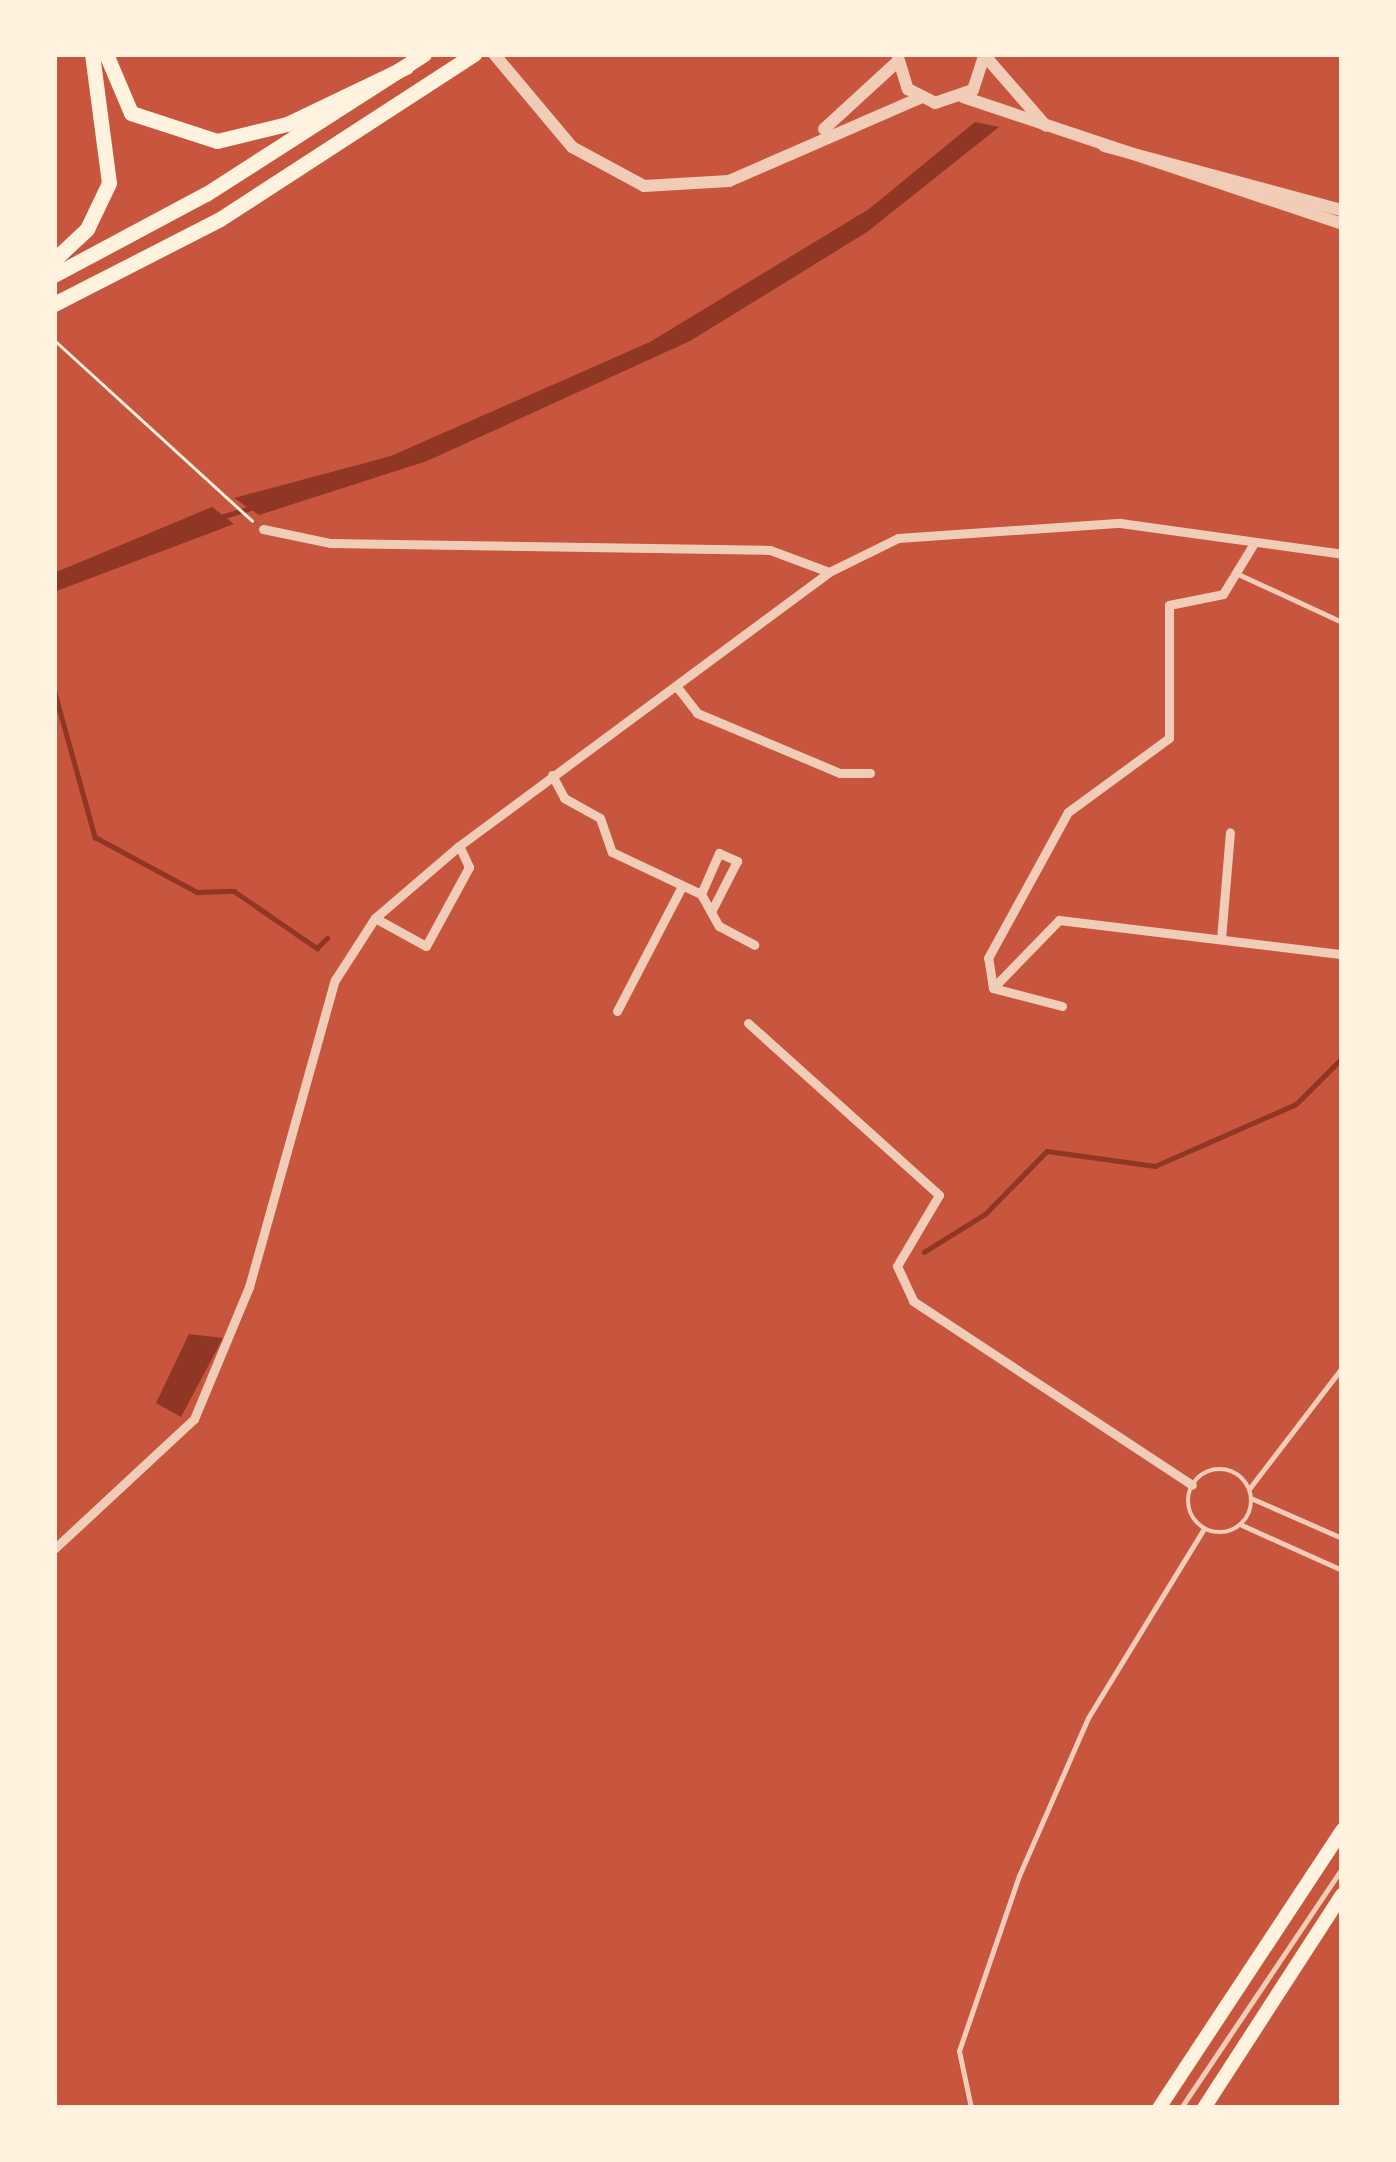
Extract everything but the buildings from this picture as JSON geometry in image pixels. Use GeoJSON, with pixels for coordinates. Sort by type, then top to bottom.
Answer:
{"type":"FeatureCollection","features":[{"type":"Feature","properties":{"kind":"highway"},"geometry":{"type":"LineString","coordinates":[[54,260],[88,229],[109,183],[92,54]]}},
{"type":"Feature","properties":{"kind":"highway"},"geometry":{"type":"LineString","coordinates":[[106,54],[131,113],[217,141],[287,124],[406,67]]}},
{"type":"Feature","properties":{"kind":"highway"},"geometry":{"type":"LineString","coordinates":[[54,274],[424,54]]}},
{"type":"Feature","properties":{"kind":"highway"},"geometry":{"type":"LineString","coordinates":[[54,304],[239,208],[474,54]]}},
{"type":"Feature","properties":{"kind":"main road"},"geometry":{"type":"LineString","coordinates":[[1159,2108],[1342,1830]]}},
{"type":"Feature","properties":{"kind":"main road"},"geometry":{"type":"LineString","coordinates":[[1204,2108],[1342,1895]]}},
{"type":"Feature","properties":{"kind":"street"},"geometry":{"type":"LineString","coordinates":[[494,54],[572,147],[644,186],[729,181],[814,138],[920,98],[963,98],[1342,224]]}},
{"type":"Feature","properties":{"kind":"street"},"geometry":{"type":"LineString","coordinates":[[963,98],[985,55],[1047,127]]}},
{"type":"Feature","properties":{"kind":"street"},"geometry":{"type":"LineString","coordinates":[[814,138],[897,58],[920,98]]}},
{"type":"Feature","properties":{"kind":"street"},"geometry":{"type":"LineString","coordinates":[[1097,146],[1342,209]]}},
{"type":"Feature","properties":{"kind":"street"},"geometry":{"type":"LineString","coordinates":[[54,1549],[163,1456],[202,1404],[249,1287],[316,1034],[375,918],[458,846],[829,572],[946,527],[1120,524],[1342,554]]}},
{"type":"Feature","properties":{"kind":"street"},"geometry":{"type":"LineString","coordinates":[[263,529],[330,543],[770,550],[829,572]]}},
{"type":"Feature","properties":{"kind":"street"},"geometry":{"type":"LineString","coordinates":[[993,988],[988,958],[1052,833],[1168,737],[1169,605],[1223,594],[1254,543]]}},
{"type":"Feature","properties":{"kind":"street"},"geometry":{"type":"LineString","coordinates":[[677,687],[697,713],[840,772],[870,773]]}},
{"type":"Feature","properties":{"kind":"street"},"geometry":{"type":"LineString","coordinates":[[552,775],[564,798],[600,818],[612,852],[701,894],[719,926],[754,945]]}},
{"type":"Feature","properties":{"kind":"street"},"geometry":{"type":"LineString","coordinates":[[1221,939],[1230,832]]}},
{"type":"Feature","properties":{"kind":"street"},"geometry":{"type":"LineString","coordinates":[[375,918],[426,946],[469,867],[458,846]]}},
{"type":"Feature","properties":{"kind":"street"},"geometry":{"type":"LineString","coordinates":[[701,894],[719,853],[737,861],[713,908]]}},
{"type":"Feature","properties":{"kind":"street"},"geometry":{"type":"LineString","coordinates":[[617,1011],[682,886]]}},
{"type":"Feature","properties":{"kind":"street"},"geometry":{"type":"LineString","coordinates":[[993,988],[1051,921],[1342,954]]}},
{"type":"Feature","properties":{"kind":"street"},"geometry":{"type":"LineString","coordinates":[[993,988],[1062,1006]]}},
{"type":"Feature","properties":{"kind":"street"},"geometry":{"type":"LineString","coordinates":[[748,1023],[939,1195],[897,1266],[914,1301],[1192,1485]]}},
{"type":"Feature","properties":{"kind":"lane"},"geometry":{"type":"LineString","coordinates":[[1236,573],[1342,622]]}},
{"type":"Feature","properties":{"kind":"lane"},"geometry":{"type":"LineString","coordinates":[[1249,1489],[1342,1368]]}},
{"type":"Feature","properties":{"kind":"lane"},"geometry":{"type":"LineString","coordinates":[[1204,1529],[1188,1505],[1192,1485],[1217,1469],[1249,1489],[1252,1498],[1242,1525]]}},
{"type":"Feature","properties":{"kind":"lane"},"geometry":{"type":"LineString","coordinates":[[1252,1498],[1342,1538]]}},
{"type":"Feature","properties":{"kind":"lane"},"geometry":{"type":"LineString","coordinates":[[1204,1529],[1242,1525],[1342,1570]]}},
{"type":"Feature","properties":{"kind":"lane"},"geometry":{"type":"LineString","coordinates":[[970,2108],[959,2051],[1018,1876],[1088,1718],[1204,1529]]}},
{"type":"Feature","properties":{"kind":"lane"},"geometry":{"type":"LineString","coordinates":[[1181,2108],[1342,1868]]}},
{"type":"Feature","properties":{"kind":"path"},"geometry":{"type":"LineString","coordinates":[[54,340],[209,493],[263,529]]}},
{"type":"Feature","properties":{"kind":"shaded area"},"geometry":{"type":"Polygon","coordinates":[[[975,122],[999,127],[867,232],[690,341],[427,461],[259,515],[234,498],[391,456],[650,342],[869,209],[975,122]]]}},
{"type":"Feature","properties":{"kind":"shaded area"},"geometry":{"type":"Polygon","coordinates":[[[212,507],[234,524],[54,592],[54,573],[212,507]]]}},
{"type":"Feature","properties":{"kind":"shaded area"},"geometry":{"type":"Polygon","coordinates":[[[189,1334],[223,1338],[181,1417],[156,1403],[189,1334]]]}},
{"type":"Feature","properties":{"kind":"waterway"},"geometry":{"type":"LineString","coordinates":[[221,517],[250,508]]}},
{"type":"Feature","properties":{"kind":"waterway"},"geometry":{"type":"LineString","coordinates":[[54,689],[95,837],[197,892],[234,891],[317,948],[327,938]]}},
{"type":"Feature","properties":{"kind":"waterway"},"geometry":{"type":"LineString","coordinates":[[924,1252],[985,1214],[1047,1151],[1155,1166],[1296,1104],[1342,1058]]}}]}
